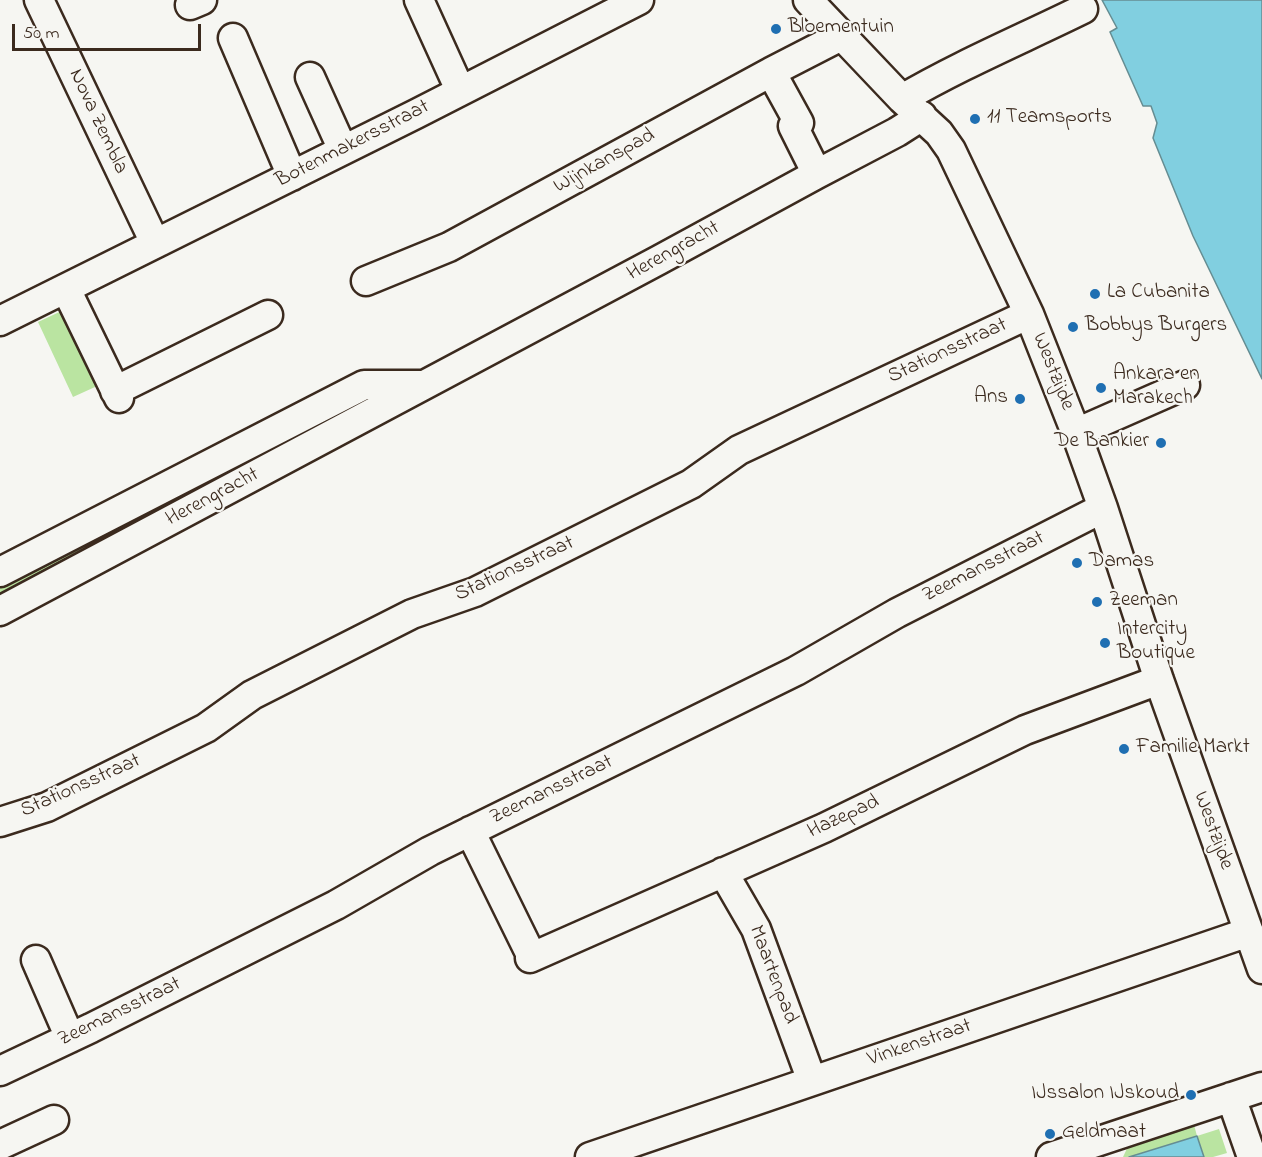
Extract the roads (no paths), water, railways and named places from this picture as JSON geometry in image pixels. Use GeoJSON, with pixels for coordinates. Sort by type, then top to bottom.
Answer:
{"type":"FeatureCollection","features":[{"type":"Feature","properties":{"kind":"street","name":"Nova Zembla"},"geometry":{"type":"LineString","coordinates":[[39,0],[155,243]]}},
{"type":"Feature","properties":{"kind":"street"},"geometry":{"type":"LineString","coordinates":[[419,0],[460,90]]}},
{"type":"Feature","properties":{"kind":"street","name":"Botenmakersstraat"},"geometry":{"type":"LineString","coordinates":[[0,321],[343,150],[421,125],[460,90],[610,7],[639,0]]}},
{"type":"Feature","properties":{"kind":"street","name":"Westzijde"},"geometry":{"type":"LineString","coordinates":[[808,0],[951,150],[1029,314],[1103,508],[1159,680],[1262,969]]}},
{"type":"Feature","properties":{"kind":"street","name":"Herengracht"},"geometry":{"type":"LineString","coordinates":[[0,611],[897,132],[912,107],[948,72],[1083,9]]}},
{"type":"Feature","properties":{"kind":"street","name":"Wijnkanspad"},"geometry":{"type":"LineString","coordinates":[[366,281],[449,247],[841,36]]}},
{"type":"Feature","properties":{"kind":"street"},"geometry":{"type":"LineString","coordinates":[[233,38],[292,176]]}},
{"type":"Feature","properties":{"kind":"street"},"geometry":{"type":"LineString","coordinates":[[771,72],[799,123],[793,126],[817,174]]}},
{"type":"Feature","properties":{"kind":"street"},"geometry":{"type":"LineString","coordinates":[[310,77],[343,150]]}},
{"type":"Feature","properties":{"kind":"street"},"geometry":{"type":"LineString","coordinates":[[66,289],[117,394],[268,315]]}},
{"type":"Feature","properties":{"kind":"street","name":"Stationsstraat"},"geometry":{"type":"LineString","coordinates":[[0,822],[47,807],[206,728],[252,696],[412,614],[475,592],[691,484],[739,450],[1029,314]]}},
{"type":"Feature","properties":{"kind":"street","name":"Herengracht"},"geometry":{"type":"LineString","coordinates":[[0,572],[364,385],[426,385]]}},
{"type":"Feature","properties":{"kind":"street"},"geometry":{"type":"LineString","coordinates":[[1076,433],[1185,385]]}},
{"type":"Feature","properties":{"kind":"street","name":"Zeemansstraat"},"geometry":{"type":"LineString","coordinates":[[0,1071],[336,905],[430,851],[796,671],[897,613],[1103,508]]}},
{"type":"Feature","properties":{"kind":"street","name":"Hazepad"},"geometry":{"type":"LineString","coordinates":[[470,831],[531,958],[824,828],[1025,730],[1159,680]]}},
{"type":"Feature","properties":{"kind":"street","name":"Maartenpad"},"geometry":{"type":"LineString","coordinates":[[723,872],[756,929],[812,1081]]}},
{"type":"Feature","properties":{"kind":"street","name":"Vinkenstraat"},"geometry":{"type":"LineString","coordinates":[[590,1157],[1249,932]]}},
{"type":"Feature","properties":{"kind":"street"},"geometry":{"type":"LineString","coordinates":[[36,960],[70,1038]]}},
{"type":"Feature","properties":{"kind":"street"},"geometry":{"type":"LineString","coordinates":[[1051,1157],[1236,1110],[1262,1087]]}},
{"type":"Feature","properties":{"kind":"street"},"geometry":{"type":"LineString","coordinates":[[1236,1110],[1251,1153]]}},
{"type":"Feature","properties":{"kind":"street"},"geometry":{"type":"LineString","coordinates":[[0,1145],[54,1120]]}},
{"type":"Feature","properties":{"kind":"water"},"geometry":{"type":"Polygon","coordinates":[[[1102,0],[1262,0],[1262,379],[1193,236],[1153,138],[1157,123],[1151,106],[1143,106],[1110,32],[1117,28],[1102,0]]]}},
{"type":"Feature","properties":{"kind":"water"},"geometry":{"type":"Polygon","coordinates":[[[1197,1136],[1204,1157],[1129,1157],[1197,1136]]]}},
{"type":"Feature","properties":{"kind":"place","name":"Bloementuin"},"geometry":{"type":"Point","coordinates":[776,29]}},
{"type":"Feature","properties":{"kind":"place","name":"11 Teamsports"},"geometry":{"type":"Point","coordinates":[975,119]}},
{"type":"Feature","properties":{"kind":"place","name":"La Cubanita"},"geometry":{"type":"Point","coordinates":[1095,294]}},
{"type":"Feature","properties":{"kind":"place","name":"Bobbys Burgers"},"geometry":{"type":"Point","coordinates":[1073,327]}},
{"type":"Feature","properties":{"kind":"place","name":"Ankara en Marakech"},"geometry":{"type":"Point","coordinates":[1101,388]}},
{"type":"Feature","properties":{"kind":"place","name":"Ans"},"geometry":{"type":"Point","coordinates":[1020,399]}},
{"type":"Feature","properties":{"kind":"place","name":"De Bankier"},"geometry":{"type":"Point","coordinates":[1161,443]}},
{"type":"Feature","properties":{"kind":"place","name":"Damas"},"geometry":{"type":"Point","coordinates":[1077,563]}},
{"type":"Feature","properties":{"kind":"place","name":"Zeeman"},"geometry":{"type":"Point","coordinates":[1097,602]}},
{"type":"Feature","properties":{"kind":"place","name":"Intercity Boutique"},"geometry":{"type":"Point","coordinates":[1105,643]}},
{"type":"Feature","properties":{"kind":"place","name":"Familie Markt"},"geometry":{"type":"Point","coordinates":[1124,749]}},
{"type":"Feature","properties":{"kind":"place","name":"IJssalon IJskoud"},"geometry":{"type":"Point","coordinates":[1191,1095]}},
{"type":"Feature","properties":{"kind":"place","name":"Geldmaat"},"geometry":{"type":"Point","coordinates":[1050,1134]}}]}
